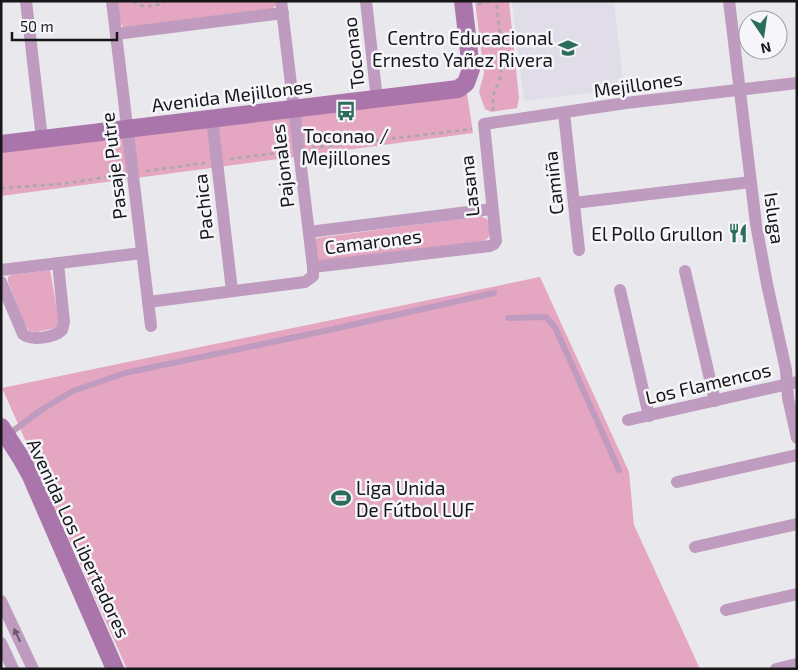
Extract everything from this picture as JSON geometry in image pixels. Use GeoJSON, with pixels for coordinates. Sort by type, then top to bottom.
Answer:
{"type":"FeatureCollection","features":[{"type":"Feature","properties":{"kind":"street"},"geometry":{"type":"LineString","coordinates":[[26,1],[42,139]]}},
{"type":"Feature","properties":{"kind":"street","name":"Pasaje Putre"},"geometry":{"type":"LineString","coordinates":[[112,1],[151,326]]}},
{"type":"Feature","properties":{"kind":"street","name":"Toconao"},"geometry":{"type":"LineString","coordinates":[[366,1],[377,100]]}},
{"type":"Feature","properties":{"kind":"street","name":"Avenida Mejillones"},"geometry":{"type":"LineString","coordinates":[[1,144],[452,91],[466,83],[470,69],[463,1]]}},
{"type":"Feature","properties":{"kind":"street","name":"Isluga"},"geometry":{"type":"LineString","coordinates":[[729,1],[762,260],[786,370],[792,383],[788,398],[797,438]]}},
{"type":"Feature","properties":{"kind":"street"},"geometry":{"type":"LineString","coordinates":[[116,34],[282,7]]}},
{"type":"Feature","properties":{"kind":"street","name":"Pajonales"},"geometry":{"type":"LineString","coordinates":[[282,7],[313,267]]}},
{"type":"Feature","properties":{"kind":"street","name":"Mejillones"},"geometry":{"type":"LineString","coordinates":[[487,125],[626,103],[797,83]]}},
{"type":"Feature","properties":{"kind":"street","name":"Camiña"},"geometry":{"type":"LineString","coordinates":[[564,113],[579,250]]}},
{"type":"Feature","properties":{"kind":"street","name":"Pachica"},"geometry":{"type":"LineString","coordinates":[[212,119],[232,291]]}},
{"type":"Feature","properties":{"kind":"street","name":"Lasana"},"geometry":{"type":"LineString","coordinates":[[487,125],[492,209],[496,241],[494,244]]}},
{"type":"Feature","properties":{"kind":"street"},"geometry":{"type":"LineString","coordinates":[[574,203],[751,182]]}},
{"type":"Feature","properties":{"kind":"street","name":"Camarones"},"geometry":{"type":"LineString","coordinates":[[309,232],[492,209]]}},
{"type":"Feature","properties":{"kind":"street","name":"Camarones"},"geometry":{"type":"LineString","coordinates":[[148,302],[305,282],[313,276],[313,267],[494,244]]}},
{"type":"Feature","properties":{"kind":"street"},"geometry":{"type":"LineString","coordinates":[[1,270],[142,253]]}},
{"type":"Feature","properties":{"kind":"street"},"geometry":{"type":"LineString","coordinates":[[1,282],[23,334],[30,338],[55,334],[62,330],[64,322],[58,263]]}},
{"type":"Feature","properties":{"kind":"street"},"geometry":{"type":"LineString","coordinates":[[685,271],[715,401]]}},
{"type":"Feature","properties":{"kind":"street"},"geometry":{"type":"LineString","coordinates":[[620,290],[648,416]]}},
{"type":"Feature","properties":{"kind":"street","name":"Los Flamencos"},"geometry":{"type":"LineString","coordinates":[[628,420],[792,383]]}},
{"type":"Feature","properties":{"kind":"street","name":"Avenida Los Libertadores"},"geometry":{"type":"LineString","coordinates":[[4,431],[30,474],[115,669]]}},
{"type":"Feature","properties":{"kind":"street"},"geometry":{"type":"LineString","coordinates":[[677,482],[797,455]]}},
{"type":"Feature","properties":{"kind":"street"},"geometry":{"type":"LineString","coordinates":[[695,547],[797,524]]}},
{"type":"Feature","properties":{"kind":"street"},"geometry":{"type":"LineString","coordinates":[[726,610],[797,594]]}},
{"type":"Feature","properties":{"kind":"street"},"geometry":{"type":"LineString","coordinates":[[1,601],[34,669]]}},
{"type":"Feature","properties":{"kind":"street"},"geometry":{"type":"LineString","coordinates":[[1,643],[13,669]]}},
{"type":"Feature","properties":{"kind":"street"},"geometry":{"type":"LineString","coordinates":[[776,669],[797,664]]}},
{"type":"Feature","properties":{"kind":"lane"},"geometry":{"type":"LineString","coordinates":[[4,431],[73,391],[125,373],[494,294]]}},
{"type":"Feature","properties":{"kind":"lane"},"geometry":{"type":"LineString","coordinates":[[508,318],[546,317],[555,327],[618,470]]}},
{"type":"Feature","properties":{"kind":"path"},"geometry":{"type":"LineString","coordinates":[[132,1],[147,7],[167,1]]}},
{"type":"Feature","properties":{"kind":"path"},"geometry":{"type":"LineString","coordinates":[[1,188],[61,184],[487,125],[493,95],[501,76],[501,43],[496,1]]}},
{"type":"Feature","properties":{"kind":"shaded area"},"geometry":{"type":"Polygon","coordinates":[[[117,1],[275,1],[276,5],[272,9],[124,28],[120,23],[117,1]]]}},
{"type":"Feature","properties":{"kind":"shaded area"},"geometry":{"type":"Polygon","coordinates":[[[475,1],[509,1],[519,98],[517,108],[491,112],[485,109],[479,92],[484,73],[475,1]]]}},
{"type":"Feature","properties":{"kind":"shaded area","name":"Centro Educacional Ernesto Yañez Rivera"},"geometry":{"type":"Polygon","coordinates":[[[512,1],[614,1],[624,89],[524,101],[512,1]]]}},
{"type":"Feature","properties":{"kind":"shaded area"},"geometry":{"type":"Polygon","coordinates":[[[467,93],[473,133],[1,196],[1,151],[467,93]]]}},
{"type":"Feature","properties":{"kind":"shaded area"},"geometry":{"type":"Polygon","coordinates":[[[480,216],[489,221],[492,231],[488,238],[479,244],[320,262],[316,260],[314,242],[317,238],[480,216]]]}},
{"type":"Feature","properties":{"kind":"shaded area"},"geometry":{"type":"Polygon","coordinates":[[[50,270],[59,321],[56,328],[37,332],[30,331],[25,325],[8,282],[8,277],[50,270]]]}},
{"type":"Feature","properties":{"kind":"shaded area","name":"Liga Unida De Fútbol LUF"},"geometry":{"type":"Polygon","coordinates":[[[540,277],[629,472],[634,525],[700,669],[127,669],[2,388],[540,277]]]}},
{"type":"Feature","properties":{"kind":"place","name":"Centro Educacional Ernesto Yañez Rivera"},"geometry":{"type":"Point","coordinates":[568,48]}},
{"type":"Feature","properties":{"kind":"place","name":"Toconao / Mejillones"},"geometry":{"type":"Point","coordinates":[346,111]}},
{"type":"Feature","properties":{"kind":"place","name":"El Pollo Grullon"},"geometry":{"type":"Point","coordinates":[738,233]}},
{"type":"Feature","properties":{"kind":"place","name":"Liga Unida De Fútbol LUF"},"geometry":{"type":"Point","coordinates":[341,498]}}]}
